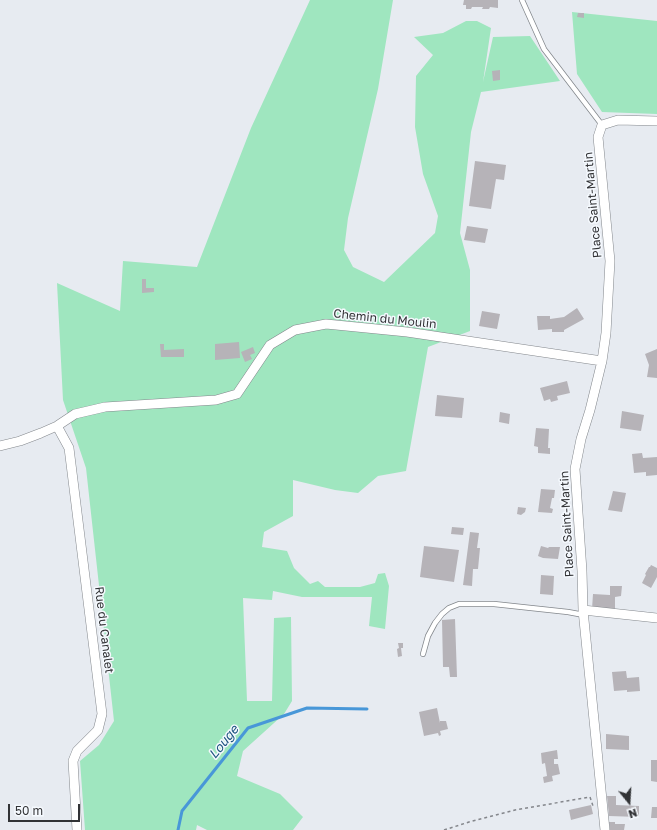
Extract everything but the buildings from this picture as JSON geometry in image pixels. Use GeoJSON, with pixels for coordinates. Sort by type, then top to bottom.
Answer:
{"type":"FeatureCollection","features":[{"type":"Feature","properties":{"kind":"street"},"geometry":{"type":"LineString","coordinates":[[602,125],[618,120],[657,121]]}},
{"type":"Feature","properties":{"kind":"street","name":"Place Saint-Martin"},"geometry":{"type":"LineString","coordinates":[[602,125],[598,137],[610,261],[606,333],[602,361],[574,469],[582,571],[583,613],[605,830]]}},
{"type":"Feature","properties":{"kind":"street","name":"Chemin du Moulin"},"geometry":{"type":"LineString","coordinates":[[0,446],[20,441],[57,426],[75,414],[105,407],[216,400],[237,394],[270,345],[296,330],[326,324],[407,332],[602,361]]}},
{"type":"Feature","properties":{"kind":"street","name":"Rue du Canalet"},"geometry":{"type":"LineString","coordinates":[[57,426],[69,448],[102,714],[98,730],[78,751],[73,761],[77,830]]}},
{"type":"Feature","properties":{"kind":"street"},"geometry":{"type":"LineString","coordinates":[[583,613],[657,618]]}},
{"type":"Feature","properties":{"kind":"lane"},"geometry":{"type":"LineString","coordinates":[[522,0],[544,50],[602,125]]}},
{"type":"Feature","properties":{"kind":"lane"},"geometry":{"type":"LineString","coordinates":[[423,654],[428,636],[435,623],[449,608],[459,604],[494,604],[583,613]]}},
{"type":"Feature","properties":{"kind":"path"},"geometry":{"type":"LineString","coordinates":[[444,830],[515,810],[590,797],[594,812]]}},
{"type":"Feature","properties":{"kind":"green space"},"geometry":{"type":"Polygon","coordinates":[[[310,0],[393,0],[378,89],[348,218],[344,250],[353,267],[384,282],[435,233],[438,216],[423,174],[415,127],[416,76],[433,55],[414,37],[443,33],[466,21],[477,21],[491,28],[483,82],[493,37],[530,36],[560,81],[481,92],[471,132],[460,233],[470,270],[470,331],[428,347],[406,471],[378,476],[358,493],[335,490],[293,480],[293,516],[264,532],[262,547],[287,551],[294,568],[310,584],[318,581],[325,587],[360,587],[375,583],[378,574],[385,573],[389,586],[385,629],[369,626],[372,597],[302,597],[273,591],[272,600],[243,598],[247,701],[272,701],[274,618],[291,617],[292,701],[284,714],[243,751],[237,776],[280,794],[303,817],[293,830],[207,830],[197,825],[196,830],[85,830],[80,761],[99,745],[114,721],[86,468],[63,400],[57,283],[120,311],[123,261],[197,267],[251,128],[310,0]]]}},
{"type":"Feature","properties":{"kind":"green space"},"geometry":{"type":"Polygon","coordinates":[[[572,12],[657,21],[657,114],[602,112],[577,74],[572,12]]]}},
{"type":"Feature","properties":{"kind":"waterway","name":"Louge"},"geometry":{"type":"LineString","coordinates":[[178,830],[182,811],[248,728],[307,708],[367,709]]}}]}
